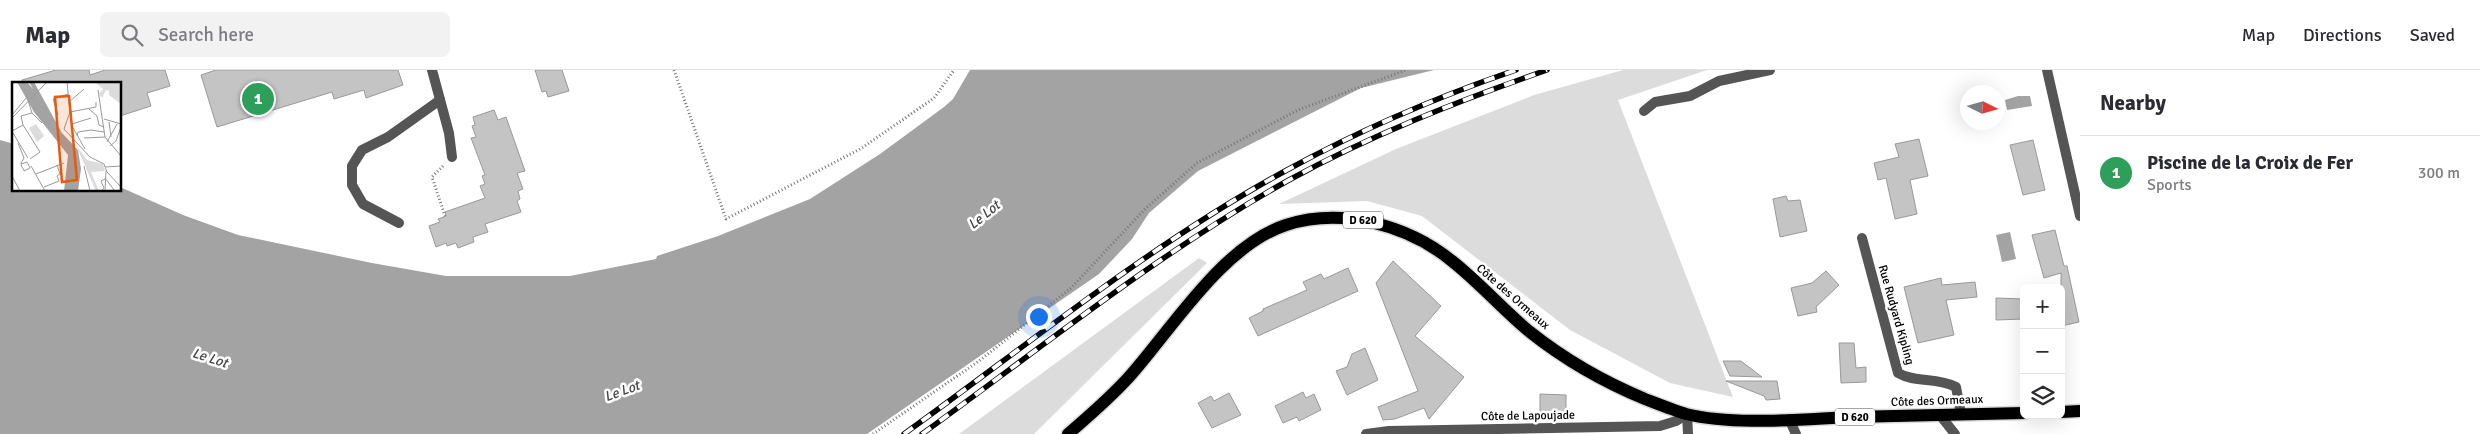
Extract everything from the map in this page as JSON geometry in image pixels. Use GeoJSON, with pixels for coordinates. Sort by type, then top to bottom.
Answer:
{"type":"FeatureCollection","features":[{"type":"Feature","properties":{"kind":"main road","name":"Côte des Ormeaux"},"geometry":{"type":"LineString","coordinates":[[1068,434],[1101,406],[1129,377],[1187,305],[1229,262],[1256,238],[1286,225],[1328,218],[1362,220],[1402,231],[1450,260],[1530,332],[1567,357],[1610,383],[1687,414],[1723,419],[1789,419],[2020,413]]}},
{"type":"Feature","properties":{"kind":"main road"},"geometry":{"type":"LineString","coordinates":[[2065,412],[2080,412]]}},
{"type":"Feature","properties":{"kind":"street"},"geometry":{"type":"LineString","coordinates":[[432,70],[449,133],[452,157]]}},
{"type":"Feature","properties":{"kind":"street"},"geometry":{"type":"LineString","coordinates":[[1644,111],[1655,102],[1690,96],[1718,81],[1770,70]]}},
{"type":"Feature","properties":{"kind":"street"},"geometry":{"type":"LineString","coordinates":[[2048,70],[2080,216]]}},
{"type":"Feature","properties":{"kind":"street"},"geometry":{"type":"LineString","coordinates":[[400,223],[363,204],[352,185],[352,166],[362,150],[388,137],[440,100]]}},
{"type":"Feature","properties":{"kind":"street","name":"Rue Rudyard Kipling"},"geometry":{"type":"LineString","coordinates":[[1862,238],[1898,373],[1905,377],[1945,381],[1956,387],[1961,414]]}},
{"type":"Feature","properties":{"kind":"street"},"geometry":{"type":"LineString","coordinates":[[1687,414],[1688,434]]}},
{"type":"Feature","properties":{"kind":"street","name":"Côte de Lapoujade"},"geometry":{"type":"LineString","coordinates":[[1366,434],[1660,426],[1676,421],[1687,414]]}},
{"type":"Feature","properties":{"kind":"street"},"geometry":{"type":"LineString","coordinates":[[1939,414],[1954,434]]}},
{"type":"Feature","properties":{"kind":"street"},"geometry":{"type":"LineString","coordinates":[[1789,419],[1796,434]]}},
{"type":"Feature","properties":{"kind":"path"},"geometry":{"type":"LineString","coordinates":[[674,70],[726,220],[862,148],[934,98],[954,70]]}},
{"type":"Feature","properties":{"kind":"path"},"geometry":{"type":"LineString","coordinates":[[873,434],[979,361],[1071,288],[1146,209],[1197,163],[1298,110],[1406,70]]}},
{"type":"Feature","properties":{"kind":"path"},"geometry":{"type":"LineString","coordinates":[[445,216],[432,176],[452,157]]}},
{"type":"Feature","properties":{"kind":"shaded area"},"geometry":{"type":"Polygon","coordinates":[[[1623,70],[1707,70],[1618,100],[1733,397],[1670,383],[1570,330],[1422,216],[1367,201],[1279,204],[1396,149],[1534,95],[1623,70]]]}},
{"type":"Feature","properties":{"kind":"shaded area"},"geometry":{"type":"Polygon","coordinates":[[[1199,258],[1207,263],[1034,434],[959,434],[1199,258]]]}},
{"type":"Feature","properties":{"kind":"water","name":"Le Lot"},"geometry":{"type":"Polygon","coordinates":[[[970,70],[1434,70],[1361,88],[1198,171],[1149,213],[1132,239],[1099,274],[867,434],[0,434],[0,140],[12,143],[12,191],[121,191],[121,187],[183,215],[238,235],[372,263],[446,276],[570,276],[656,259],[657,256],[718,236],[810,199],[880,154],[953,99],[970,70]]]}},
{"type":"Feature","properties":{"kind":"water"},"geometry":{"type":"Polygon","coordinates":[[[2018,96],[2030,96],[2032,106],[2007,110],[2005,100],[2018,96]]]}},
{"type":"Feature","properties":{"kind":"water"},"geometry":{"type":"Polygon","coordinates":[[[2010,232],[2016,259],[2002,262],[1996,235],[2010,232]]]}},
{"type":"Feature","properties":{"kind":"building"},"geometry":{"type":"Polygon","coordinates":[[[56,70],[89,70],[90,75],[105,70],[165,70],[170,86],[147,93],[151,106],[121,116],[121,82],[22,82],[22,80],[56,70]]]}},
{"type":"Feature","properties":{"kind":"building"},"geometry":{"type":"Polygon","coordinates":[[[216,70],[398,70],[403,85],[366,98],[364,90],[334,99],[332,92],[217,127],[201,75],[216,70]]]}},
{"type":"Feature","properties":{"kind":"building"},"geometry":{"type":"Polygon","coordinates":[[[535,70],[562,70],[569,91],[548,97],[546,91],[542,92],[535,70]]]}},
{"type":"Feature","properties":{"kind":"building"},"geometry":{"type":"Polygon","coordinates":[[[494,110],[498,120],[506,117],[525,171],[517,173],[523,189],[518,191],[520,199],[517,201],[521,212],[485,224],[488,232],[473,237],[474,242],[458,248],[456,243],[447,246],[446,243],[436,247],[429,226],[440,222],[438,219],[446,216],[445,212],[485,198],[480,186],[485,184],[482,176],[485,175],[471,138],[476,137],[472,126],[475,125],[473,117],[494,110]]]}},
{"type":"Feature","properties":{"kind":"building"},"geometry":{"type":"Polygon","coordinates":[[[1919,139],[1928,176],[1910,180],[1917,214],[1895,219],[1886,178],[1878,180],[1874,163],[1899,157],[1895,144],[1919,139]]]}},
{"type":"Feature","properties":{"kind":"building"},"geometry":{"type":"Polygon","coordinates":[[[2033,140],[2045,190],[2023,195],[2010,145],[2033,140]]]}},
{"type":"Feature","properties":{"kind":"building"},"geometry":{"type":"Polygon","coordinates":[[[1786,196],[1788,201],[1800,200],[1807,231],[1780,237],[1773,199],[1786,196]]]}},
{"type":"Feature","properties":{"kind":"building"},"geometry":{"type":"Polygon","coordinates":[[[2055,230],[2064,266],[2067,266],[2079,322],[2065,325],[2065,284],[2061,284],[2061,273],[2044,278],[2032,235],[2055,230]]]}},
{"type":"Feature","properties":{"kind":"building"},"geometry":{"type":"Polygon","coordinates":[[[1393,261],[1441,306],[1415,336],[1464,377],[1429,419],[1424,408],[1395,419],[1383,420],[1378,407],[1418,391],[1376,283],[1393,261]]]}},
{"type":"Feature","properties":{"kind":"building"},"geometry":{"type":"Polygon","coordinates":[[[1348,268],[1358,291],[1258,336],[1249,318],[1263,311],[1263,309],[1307,290],[1303,282],[1321,274],[1324,279],[1348,268]]]}},
{"type":"Feature","properties":{"kind":"building"},"geometry":{"type":"Polygon","coordinates":[[[1826,271],[1839,285],[1816,307],[1817,312],[1798,316],[1791,288],[1812,283],[1826,271]]]}},
{"type":"Feature","properties":{"kind":"building"},"geometry":{"type":"Polygon","coordinates":[[[1941,278],[1942,285],[1975,282],[1977,297],[1946,300],[1954,335],[1918,343],[1904,287],[1941,278]]]}},
{"type":"Feature","properties":{"kind":"building"},"geometry":{"type":"Polygon","coordinates":[[[1996,298],[2020,299],[2020,319],[1996,320],[1996,298]]]}},
{"type":"Feature","properties":{"kind":"building"},"geometry":{"type":"Polygon","coordinates":[[[1839,343],[1854,343],[1856,368],[1866,367],[1866,382],[1841,383],[1839,343]]]}},
{"type":"Feature","properties":{"kind":"building"},"geometry":{"type":"Polygon","coordinates":[[[1365,348],[1378,380],[1347,395],[1336,371],[1347,367],[1352,354],[1365,348]]]}},
{"type":"Feature","properties":{"kind":"building"},"geometry":{"type":"Polygon","coordinates":[[[1723,361],[1741,361],[1762,377],[1730,376],[1723,361]]]}},
{"type":"Feature","properties":{"kind":"building"},"geometry":{"type":"Polygon","coordinates":[[[1726,381],[1777,381],[1780,399],[1766,400],[1764,396],[1726,381]]]}},
{"type":"Feature","properties":{"kind":"building"},"geometry":{"type":"Polygon","coordinates":[[[1303,392],[1306,398],[1314,394],[1321,410],[1299,421],[1297,417],[1283,423],[1275,406],[1303,392]]]}},
{"type":"Feature","properties":{"kind":"building"},"geometry":{"type":"Polygon","coordinates":[[[1229,393],[1241,415],[1212,428],[1198,403],[1211,396],[1214,401],[1229,393]]]}},
{"type":"Feature","properties":{"kind":"building"},"geometry":{"type":"Polygon","coordinates":[[[1540,394],[1566,395],[1566,419],[1540,419],[1540,394]]]}},
{"type":"Feature","properties":{"kind":"railway"},"geometry":{"type":"LineString","coordinates":[[904,434],[1139,262],[1237,199],[1315,155],[1371,128],[1457,91],[1516,70]]}},
{"type":"Feature","properties":{"kind":"railway"},"geometry":{"type":"LineString","coordinates":[[922,434],[1148,269],[1241,208],[1289,180],[1351,148],[1415,120],[1547,70]]}},
{"type":"Feature","properties":{"kind":"place","name":"Piscine de la Croix de Fer"},"geometry":{"type":"Point","coordinates":[258,99]}}]}
